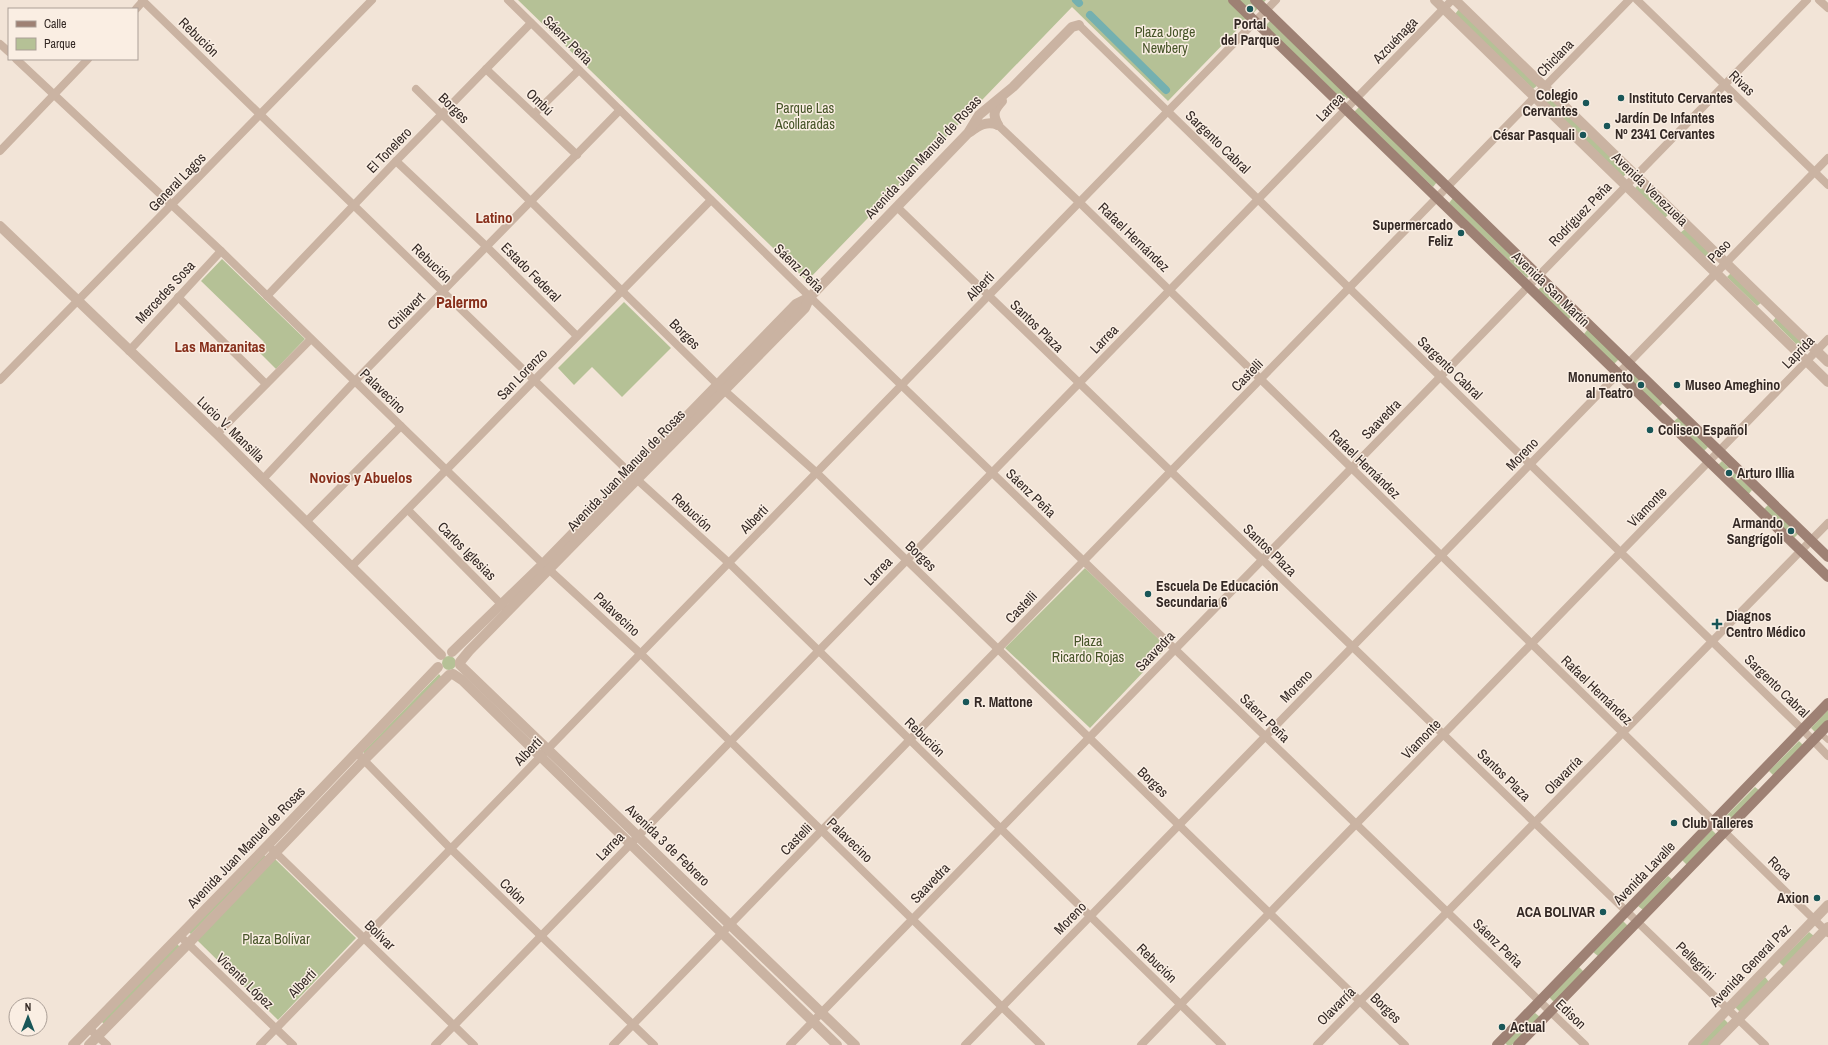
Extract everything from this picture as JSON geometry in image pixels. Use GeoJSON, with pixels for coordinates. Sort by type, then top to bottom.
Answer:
{"type":"FeatureCollection","features":[{"type":"Feature","properties":{"kind":"main road","name":"Avenida San Martín"},"geometry":{"type":"LineString","coordinates":[[1233,0],[1828,578]]}},
{"type":"Feature","properties":{"kind":"main road","name":"Avenida San Martín"},"geometry":{"type":"LineString","coordinates":[[1255,0],[1828,557]]}},
{"type":"Feature","properties":{"kind":"main road","name":"Avenida Lavalle"},"geometry":{"type":"LineString","coordinates":[[1496,1045],[1540,1002],[1828,704]]}},
{"type":"Feature","properties":{"kind":"main road","name":"Avenida Lavalle"},"geometry":{"type":"LineString","coordinates":[[1518,1045],[1828,725]]}},
{"type":"Feature","properties":{"kind":"street","name":"General Lagos"},"geometry":{"type":"LineString","coordinates":[[0,380],[372,0]]}},
{"type":"Feature","properties":{"kind":"street","name":"Sáenz Peña"},"geometry":{"type":"LineString","coordinates":[[508,0],[901,386],[1540,1002]]}},
{"type":"Feature","properties":{"kind":"street","name":"Alberti"},"geometry":{"type":"LineString","coordinates":[[260,1045],[1276,0]]}},
{"type":"Feature","properties":{"kind":"street","name":"Avenida Venezuela"},"geometry":{"type":"LineString","coordinates":[[1435,0],[1828,382]]}},
{"type":"Feature","properties":{"kind":"street","name":"Avenida Venezuela"},"geometry":{"type":"LineString","coordinates":[[1454,0],[1828,362]]}},
{"type":"Feature","properties":{"kind":"street","name":"Azcuénaga"},"geometry":{"type":"LineString","coordinates":[[1357,98],[1444,8],[1454,0]]}},
{"type":"Feature","properties":{"kind":"street","name":"Chiclana"},"geometry":{"type":"LineString","coordinates":[[1448,187],[1629,0]]}},
{"type":"Feature","properties":{"kind":"street","name":"Rivas"},"geometry":{"type":"LineString","coordinates":[[1637,0],[1828,186]]}},
{"type":"Feature","properties":{"kind":"street","name":"Rodríguez Peña"},"geometry":{"type":"LineString","coordinates":[[1539,275],[1807,0]]}},
{"type":"Feature","properties":{"kind":"street"},"geometry":{"type":"LineString","coordinates":[[1819,0],[1828,8]]}},
{"type":"Feature","properties":{"kind":"street","name":"Rebución"},"geometry":{"type":"LineString","coordinates":[[142,1],[261,114],[634,476],[729,563],[1222,1045]]}},
{"type":"Feature","properties":{"kind":"street","name":"El Tonelero"},"geometry":{"type":"LineString","coordinates":[[267,296],[441,114],[531,23]]}},
{"type":"Feature","properties":{"kind":"street","name":"Sargento Cabral"},"geometry":{"type":"LineString","coordinates":[[1079,25],[1804,730],[1817,736],[1828,756]]}},
{"type":"Feature","properties":{"kind":"street","name":"Avenida Juan Manuel de Rosas"},"geometry":{"type":"LineString","coordinates":[[460,663],[505,608],[721,387],[796,304],[810,297],[897,207],[968,133],[979,114],[1013,87],[1072,27],[1079,25]]}},
{"type":"Feature","properties":{"kind":"street"},"geometry":{"type":"LineString","coordinates":[[0,44],[8,51]]}},
{"type":"Feature","properties":{"kind":"street","name":"Palavecino"},"geometry":{"type":"LineString","coordinates":[[17,60],[221,251],[546,566],[641,654],[1041,1045]]}},
{"type":"Feature","properties":{"kind":"street"},"geometry":{"type":"LineString","coordinates":[[0,151],[87,60]]}},
{"type":"Feature","properties":{"kind":"street","name":"Ombú"},"geometry":{"type":"LineString","coordinates":[[486,68],[576,155]]}},
{"type":"Feature","properties":{"kind":"street"},"geometry":{"type":"LineString","coordinates":[[534,114],[579,70]]}},
{"type":"Feature","properties":{"kind":"street"},"geometry":{"type":"LineString","coordinates":[[998,125],[993,116],[993,112],[1013,87]]}},
{"type":"Feature","properties":{"kind":"street","name":"Borges"},"geometry":{"type":"LineString","coordinates":[[416,89],[721,387],[817,473],[1405,1045]]}},
{"type":"Feature","properties":{"kind":"street","name":"Larrea"},"geometry":{"type":"LineString","coordinates":[[435,1045],[1357,98]]}},
{"type":"Feature","properties":{"kind":"street","name":"Chilavert"},"geometry":{"type":"LineString","coordinates":[[262,479],[355,381],[620,110]]}},
{"type":"Feature","properties":{"kind":"street"},"geometry":{"type":"LineString","coordinates":[[968,133],[982,124],[994,123],[998,125]]}},
{"type":"Feature","properties":{"kind":"street","name":"Rafael Hernández"},"geometry":{"type":"LineString","coordinates":[[998,125],[1079,202],[1714,822]]}},
{"type":"Feature","properties":{"kind":"street","name":"Paso"},"geometry":{"type":"LineString","coordinates":[[1629,363],[1828,158]]}},
{"type":"Feature","properties":{"kind":"street","name":"Estado Federal"},"geometry":{"type":"LineString","coordinates":[[396,161],[487,247],[577,336]]}},
{"type":"Feature","properties":{"kind":"street","name":"Castelli"},"geometry":{"type":"LineString","coordinates":[[613,1045],[1448,187]]}},
{"type":"Feature","properties":{"kind":"street","name":"San Lorenzo"},"geometry":{"type":"LineString","coordinates":[[352,566],[711,200]]}},
{"type":"Feature","properties":{"kind":"street","name":"Santos Plaza"},"geometry":{"type":"LineString","coordinates":[[897,207],[1626,912]]}},
{"type":"Feature","properties":{"kind":"street","name":"Lucio V. Mansilla"},"geometry":{"type":"LineString","coordinates":[[0,226],[217,434],[441,655]]}},
{"type":"Feature","properties":{"kind":"street","name":"Mercedes Sosa"},"geometry":{"type":"LineString","coordinates":[[129,350],[221,251]]}},
{"type":"Feature","properties":{"kind":"street","name":"Saavedra"},"geometry":{"type":"LineString","coordinates":[[790,1045],[1539,275]]}},
{"type":"Feature","properties":{"kind":"street"},"geometry":{"type":"LineString","coordinates":[[178,297],[266,384]]}},
{"type":"Feature","properties":{"kind":"street"},"geometry":{"type":"LineString","coordinates":[[217,434],[311,339]]}},
{"type":"Feature","properties":{"kind":"street","name":"Laprida"},"geometry":{"type":"LineString","coordinates":[[1719,451],[1828,339]]}},
{"type":"Feature","properties":{"kind":"street","name":"Moreno"},"geometry":{"type":"LineString","coordinates":[[965,1045],[1629,363]]}},
{"type":"Feature","properties":{"kind":"street"},"geometry":{"type":"LineString","coordinates":[[306,522],[401,426]]}},
{"type":"Feature","properties":{"kind":"street","name":"Viamonte"},"geometry":{"type":"LineString","coordinates":[[1141,1045],[1719,451]]}},
{"type":"Feature","properties":{"kind":"street","name":"Carlos Iglesias"},"geometry":{"type":"LineString","coordinates":[[408,510],[505,608]]}},
{"type":"Feature","properties":{"kind":"street","name":"Olavarría"},"geometry":{"type":"LineString","coordinates":[[1317,1045],[1828,523]]}},
{"type":"Feature","properties":{"kind":"street","name":"Avenida Juan Manuel de Rosas"},"geometry":{"type":"LineString","coordinates":[[452,652],[505,608]]}},
{"type":"Feature","properties":{"kind":"street"},"geometry":{"type":"LineString","coordinates":[[446,652],[452,652],[456,655],[460,663],[456,672],[451,674],[442,673],[438,667],[438,660],[441,655],[446,652]]}},
{"type":"Feature","properties":{"kind":"street","name":"Avenida 3 de Febrero"},"geometry":{"type":"LineString","coordinates":[[460,663],[631,844],[837,1045]]}},
{"type":"Feature","properties":{"kind":"street","name":"Avenida Juan Manuel de Rosas"},"geometry":{"type":"LineString","coordinates":[[89,1045],[188,944],[356,752],[438,667]]}},
{"type":"Feature","properties":{"kind":"street","name":"Avenida Juan Manuel de Rosas"},"geometry":{"type":"LineString","coordinates":[[73,1045],[180,936],[363,761],[451,674]]}},
{"type":"Feature","properties":{"kind":"street","name":"Avenida 3 de Febrero"},"geometry":{"type":"LineString","coordinates":[[451,674],[462,680],[638,836],[855,1045]]}},
{"type":"Feature","properties":{"kind":"street"},"geometry":{"type":"LineString","coordinates":[[1817,736],[1828,740]]}},
{"type":"Feature","properties":{"kind":"street","name":"Colón"},"geometry":{"type":"LineString","coordinates":[[356,752],[363,761],[451,849],[654,1045]]}},
{"type":"Feature","properties":{"kind":"street","name":"Roca"},"geometry":{"type":"LineString","coordinates":[[1714,822],[1814,920],[1827,930]]}},
{"type":"Feature","properties":{"kind":"street","name":"Bolívar"},"geometry":{"type":"LineString","coordinates":[[271,849],[365,938],[474,1045]]}},
{"type":"Feature","properties":{"kind":"street","name":"Avenida General Paz"},"geometry":{"type":"LineString","coordinates":[[1693,1045],[1828,905]]}},
{"type":"Feature","properties":{"kind":"street","name":"Pellegrini"},"geometry":{"type":"LineString","coordinates":[[1626,912],[1765,1045]]}},
{"type":"Feature","properties":{"kind":"street","name":"Avenida General Paz"},"geometry":{"type":"LineString","coordinates":[[1713,1045],[1827,930]]}},
{"type":"Feature","properties":{"kind":"street","name":"Vicente López"},"geometry":{"type":"LineString","coordinates":[[180,936],[293,1045]]}},
{"type":"Feature","properties":{"kind":"street","name":"Edison"},"geometry":{"type":"LineString","coordinates":[[1540,1002],[1585,1045]]}},
{"type":"Feature","properties":{"kind":"street"},"geometry":{"type":"LineString","coordinates":[[89,1028],[107,1045]]}},
{"type":"Feature","properties":{"kind":"green space","name":"Parque Las Acollaradas"},"geometry":{"type":"Polygon","coordinates":[[[518,0],[1266,0],[1168,101],[1072,7],[807,281],[518,0]]]}},
{"type":"Feature","properties":{"kind":"green space"},"geometry":{"type":"Polygon","coordinates":[[[1459,9],[1538,85],[1533,89],[1455,14],[1459,9]]]}},
{"type":"Feature","properties":{"kind":"green space"},"geometry":{"type":"Polygon","coordinates":[[[1270,21],[1349,97],[1344,101],[1265,26],[1270,21]]]}},
{"type":"Feature","properties":{"kind":"green space"},"geometry":{"type":"Polygon","coordinates":[[[1549,96],[1628,172],[1623,177],[1544,101],[1549,96]]]}},
{"type":"Feature","properties":{"kind":"green space"},"geometry":{"type":"Polygon","coordinates":[[[1359,107],[1437,182],[1433,187],[1354,112],[1359,107]]]}},
{"type":"Feature","properties":{"kind":"green space"},"geometry":{"type":"Polygon","coordinates":[[[1639,184],[1669,214],[1664,219],[1634,189],[1639,184]]]}},
{"type":"Feature","properties":{"kind":"green space"},"geometry":{"type":"Polygon","coordinates":[[[1453,198],[1532,273],[1527,278],[1449,203],[1453,198]]]}},
{"type":"Feature","properties":{"kind":"green space"},"geometry":{"type":"Polygon","coordinates":[[[1685,229],[1715,258],[1710,263],[1680,233],[1685,229]]]}},
{"type":"Feature","properties":{"kind":"green space"},"geometry":{"type":"Polygon","coordinates":[[[222,259],[305,339],[276,369],[257,350],[264,342],[201,281],[222,259]]]}},
{"type":"Feature","properties":{"kind":"green space"},"geometry":{"type":"Polygon","coordinates":[[[1732,272],[1762,302],[1757,306],[1727,277],[1732,272]]]}},
{"type":"Feature","properties":{"kind":"green space"},"geometry":{"type":"Polygon","coordinates":[[[1543,285],[1573,315],[1568,320],[1538,290],[1543,285]]]}},
{"type":"Feature","properties":{"kind":"green space"},"geometry":{"type":"Polygon","coordinates":[[[624,302],[671,348],[622,397],[592,367],[574,385],[558,368],[624,302]]]}},
{"type":"Feature","properties":{"kind":"green space"},"geometry":{"type":"Polygon","coordinates":[[[1777,316],[1808,346],[1803,351],[1773,321],[1777,316]]]}},
{"type":"Feature","properties":{"kind":"green space"},"geometry":{"type":"Polygon","coordinates":[[[1588,329],[1619,359],[1614,364],[1584,334],[1588,329]]]}},
{"type":"Feature","properties":{"kind":"green space"},"geometry":{"type":"Polygon","coordinates":[[[1633,372],[1664,402],[1659,407],[1628,377],[1633,372]]]}},
{"type":"Feature","properties":{"kind":"green space"},"geometry":{"type":"Polygon","coordinates":[[[1679,417],[1709,446],[1704,451],[1674,421],[1679,417]]]}},
{"type":"Feature","properties":{"kind":"green space"},"geometry":{"type":"Polygon","coordinates":[[[1722,461],[1752,490],[1748,495],[1717,466],[1722,461]]]}},
{"type":"Feature","properties":{"kind":"green space"},"geometry":{"type":"Polygon","coordinates":[[[1768,505],[1798,534],[1793,539],[1763,510],[1768,505]]]}},
{"type":"Feature","properties":{"kind":"green space","name":"Plaza Ricardo Rojas"},"geometry":{"type":"Polygon","coordinates":[[[1085,568],[1167,647],[1090,728],[1005,648],[1085,568]]]}},
{"type":"Feature","properties":{"kind":"green space"},"geometry":{"type":"Polygon","coordinates":[[[449,656],[454,658],[456,663],[454,668],[449,670],[444,668],[442,663],[444,658],[449,656]]]}},
{"type":"Feature","properties":{"kind":"green space"},"geometry":{"type":"Polygon","coordinates":[[[439,674],[442,678],[366,755],[363,752],[439,674]]]}},
{"type":"Feature","properties":{"kind":"green space"},"geometry":{"type":"Polygon","coordinates":[[[1828,710],[1828,720],[1816,733],[1811,728],[1828,710]]]}},
{"type":"Feature","properties":{"kind":"green space"},"geometry":{"type":"Polygon","coordinates":[[[1799,741],[1804,746],[1774,776],[1769,771],[1799,741]]]}},
{"type":"Feature","properties":{"kind":"green space"},"geometry":{"type":"Polygon","coordinates":[[[1755,787],[1760,791],[1730,821],[1725,817],[1755,787]]]}},
{"type":"Feature","properties":{"kind":"green space"},"geometry":{"type":"Polygon","coordinates":[[[1712,830],[1717,835],[1687,865],[1682,860],[1712,830]]]}},
{"type":"Feature","properties":{"kind":"green space"},"geometry":{"type":"Polygon","coordinates":[[[263,854],[266,857],[191,934],[187,931],[263,854]]]}},
{"type":"Feature","properties":{"kind":"green space","name":"Plaza Bolívar"},"geometry":{"type":"Polygon","coordinates":[[[275,859],[356,938],[278,1020],[197,940],[275,859]]]}},
{"type":"Feature","properties":{"kind":"green space"},"geometry":{"type":"Polygon","coordinates":[[[1668,876],[1673,880],[1643,910],[1638,906],[1668,876]]]}},
{"type":"Feature","properties":{"kind":"green space"},"geometry":{"type":"Polygon","coordinates":[[[1623,921],[1628,926],[1598,956],[1593,952],[1623,921]]]}},
{"type":"Feature","properties":{"kind":"green space"},"geometry":{"type":"Polygon","coordinates":[[[1809,932],[1814,936],[1784,967],[1779,962],[1809,932]]]}},
{"type":"Feature","properties":{"kind":"green space"},"geometry":{"type":"Polygon","coordinates":[[[177,944],[180,947],[104,1024],[101,1021],[177,944]]]}},
{"type":"Feature","properties":{"kind":"green space"},"geometry":{"type":"Polygon","coordinates":[[[1579,967],[1584,972],[1554,1002],[1549,997],[1579,967]]]}},
{"type":"Feature","properties":{"kind":"green space"},"geometry":{"type":"Polygon","coordinates":[[[1765,977],[1769,982],[1740,1012],[1735,1007],[1765,977]]]}},
{"type":"Feature","properties":{"kind":"green space"},"geometry":{"type":"Polygon","coordinates":[[[1535,1013],[1540,1017],[1512,1045],[1507,1045],[1505,1043],[1535,1013]]]}},
{"type":"Feature","properties":{"kind":"green space"},"geometry":{"type":"Polygon","coordinates":[[[1724,1019],[1729,1024],[1709,1045],[1699,1045],[1724,1019]]]}},
{"type":"Feature","properties":{"kind":"waterway"},"geometry":{"type":"LineString","coordinates":[[1076,0],[1079,3]]}},
{"type":"Feature","properties":{"kind":"waterway"},"geometry":{"type":"LineString","coordinates":[[1090,15],[1166,90]]}},
{"type":"Feature","properties":{"kind":"place","name":"Portal del Parque"},"geometry":{"type":"Point","coordinates":[1250,9]}},
{"type":"Feature","properties":{"kind":"place","name":"Instituto Cervantes"},"geometry":{"type":"Point","coordinates":[1621,98]}},
{"type":"Feature","properties":{"kind":"place","name":"Colegio Cervantes"},"geometry":{"type":"Point","coordinates":[1586,103]}},
{"type":"Feature","properties":{"kind":"place","name":"Jardín De Infantes Nº 2341 Cervantes"},"geometry":{"type":"Point","coordinates":[1607,126]}},
{"type":"Feature","properties":{"kind":"place","name":"César Pasquali"},"geometry":{"type":"Point","coordinates":[1583,135]}},
{"type":"Feature","properties":{"kind":"place","name":"Supermercado Feliz"},"geometry":{"type":"Point","coordinates":[1461,233]}},
{"type":"Feature","properties":{"kind":"place","name":"Monumento al Teatro"},"geometry":{"type":"Point","coordinates":[1641,385]}},
{"type":"Feature","properties":{"kind":"place","name":"Museo Ameghino"},"geometry":{"type":"Point","coordinates":[1677,385]}},
{"type":"Feature","properties":{"kind":"place","name":"Coliseo Español"},"geometry":{"type":"Point","coordinates":[1650,430]}},
{"type":"Feature","properties":{"kind":"place","name":"Arturo Illia"},"geometry":{"type":"Point","coordinates":[1729,473]}},
{"type":"Feature","properties":{"kind":"place","name":"Armando Sangrígoli"},"geometry":{"type":"Point","coordinates":[1791,531]}},
{"type":"Feature","properties":{"kind":"place","name":"Escuela De Educación Secundaria 6"},"geometry":{"type":"Point","coordinates":[1148,594]}},
{"type":"Feature","properties":{"kind":"place","name":"Diagnos Centro Médico"},"geometry":{"type":"Point","coordinates":[1717,624]}},
{"type":"Feature","properties":{"kind":"place","name":"R. Mattone"},"geometry":{"type":"Point","coordinates":[966,702]}},
{"type":"Feature","properties":{"kind":"place","name":"Club Talleres"},"geometry":{"type":"Point","coordinates":[1674,823]}},
{"type":"Feature","properties":{"kind":"place","name":"Axion"},"geometry":{"type":"Point","coordinates":[1817,898]}},
{"type":"Feature","properties":{"kind":"place","name":"ACA BOLIVAR"},"geometry":{"type":"Point","coordinates":[1603,912]}},
{"type":"Feature","properties":{"kind":"place","name":"Actual"},"geometry":{"type":"Point","coordinates":[1502,1027]}},
{"type":"Feature","properties":{"kind":"district","name":"Latino"},"geometry":{"type":"Point","coordinates":[494,218]}},
{"type":"Feature","properties":{"kind":"district","name":"Palermo"},"geometry":{"type":"Point","coordinates":[462,302]}},
{"type":"Feature","properties":{"kind":"district","name":"Las Manzanitas"},"geometry":{"type":"Point","coordinates":[220,347]}},
{"type":"Feature","properties":{"kind":"district","name":"Novios y Abuelos"},"geometry":{"type":"Point","coordinates":[361,478]}},
{"type":"Feature","properties":{"kind":"park label","name":"Plaza Jorge Newbery"},"geometry":{"type":"Point","coordinates":[1165,40]}}]}
